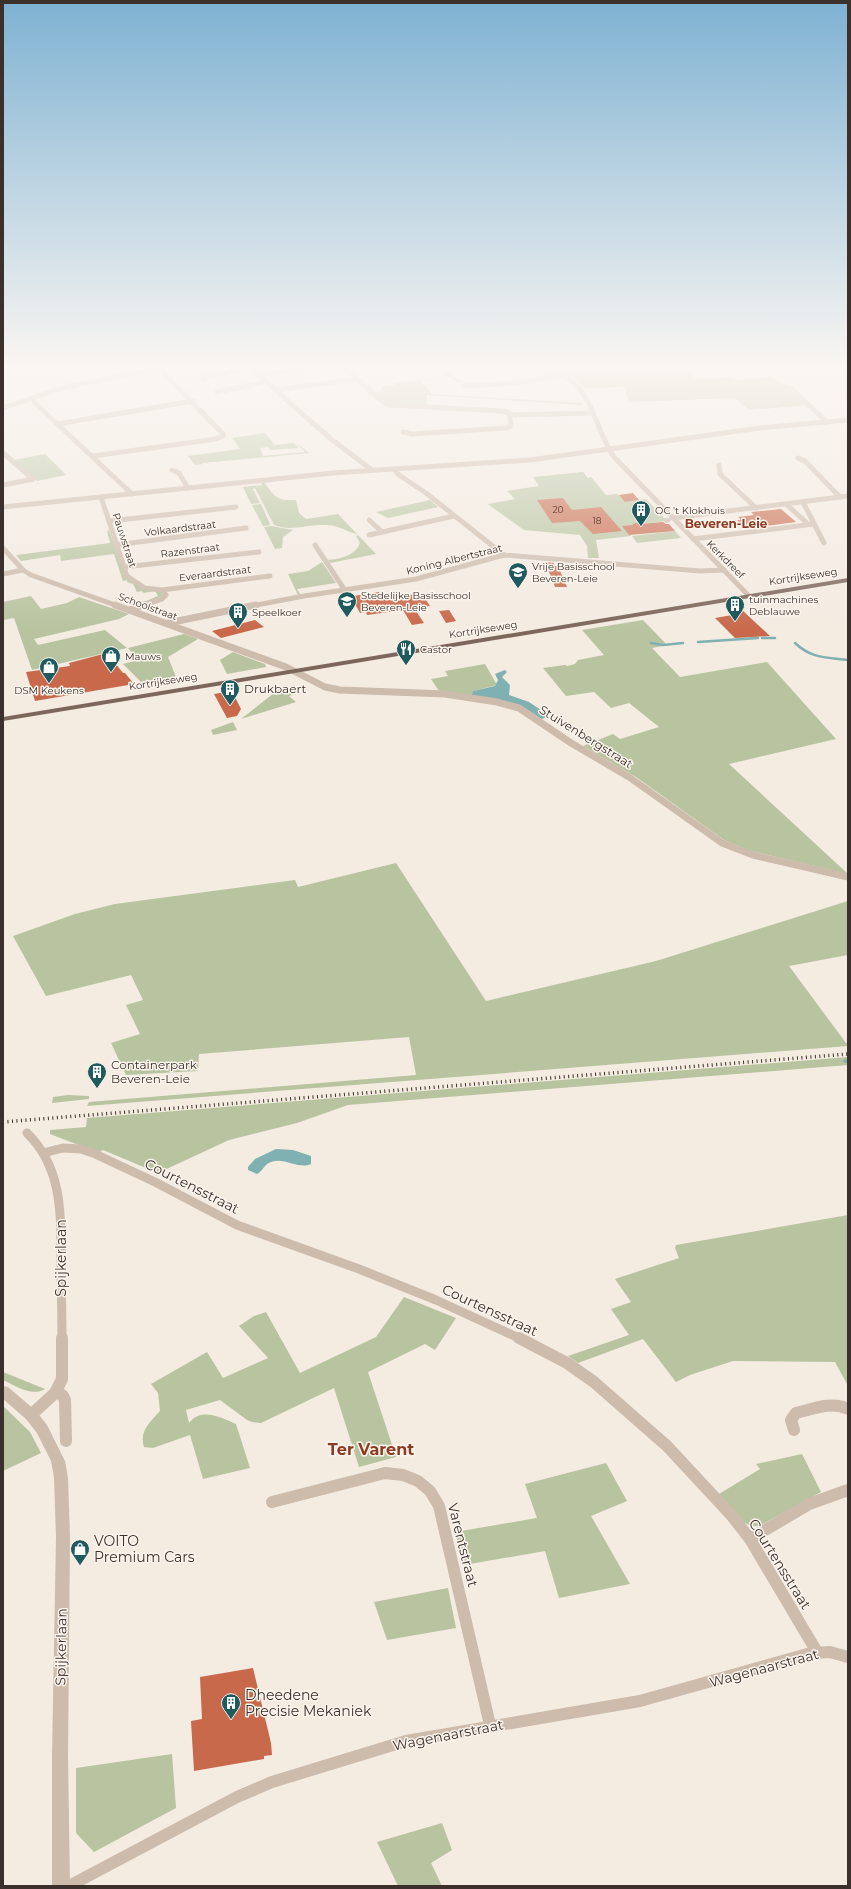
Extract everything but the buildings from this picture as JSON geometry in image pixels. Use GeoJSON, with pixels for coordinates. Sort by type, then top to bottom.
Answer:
{"type":"FeatureCollection","features":[{"type":"Feature","properties":{"kind":"main road","name":"Kortrijkseweg"},"geometry":{"type":"LineString","coordinates":[[3,719],[848,580]]}},
{"type":"Feature","properties":{"kind":"street"},"geometry":{"type":"LineString","coordinates":[[93,456],[106,454]]}},
{"type":"Feature","properties":{"kind":"street"},"geometry":{"type":"LineString","coordinates":[[352,454],[369,466],[372,470]]}},
{"type":"Feature","properties":{"kind":"street"},"geometry":{"type":"LineString","coordinates":[[3,507],[372,470],[530,460],[568,454]]}},
{"type":"Feature","properties":{"kind":"street","name":"Kerkdreef"},"geometry":{"type":"LineString","coordinates":[[612,454],[670,520],[693,539],[749,596]]}},
{"type":"Feature","properties":{"kind":"street"},"geometry":{"type":"LineString","coordinates":[[93,456],[132,494]]}},
{"type":"Feature","properties":{"kind":"street"},"geometry":{"type":"LineString","coordinates":[[3,485],[32,479],[6,458]]}},
{"type":"Feature","properties":{"kind":"street"},"geometry":{"type":"LineString","coordinates":[[798,458],[805,461],[840,497]]}},
{"type":"Feature","properties":{"kind":"street"},"geometry":{"type":"LineString","coordinates":[[719,465],[720,474],[756,508]]}},
{"type":"Feature","properties":{"kind":"street"},"geometry":{"type":"LineString","coordinates":[[394,469],[399,475],[426,493],[504,555]]}},
{"type":"Feature","properties":{"kind":"street"},"geometry":{"type":"LineString","coordinates":[[172,470],[179,473],[188,488]]}},
{"type":"Feature","properties":{"kind":"street"},"geometry":{"type":"LineString","coordinates":[[670,520],[848,496]]}},
{"type":"Feature","properties":{"kind":"street","name":"Pauwstraat"},"geometry":{"type":"LineString","coordinates":[[101,497],[110,521],[116,545],[129,578],[138,582],[143,587],[162,590]]}},
{"type":"Feature","properties":{"kind":"street"},"geometry":{"type":"LineString","coordinates":[[803,502],[811,524],[824,543]]}},
{"type":"Feature","properties":{"kind":"street"},"geometry":{"type":"LineString","coordinates":[[786,504],[811,524]]}},
{"type":"Feature","properties":{"kind":"street"},"geometry":{"type":"LineString","coordinates":[[110,521],[236,506]]}},
{"type":"Feature","properties":{"kind":"street"},"geometry":{"type":"LineString","coordinates":[[369,535],[381,531],[454,516]]}},
{"type":"Feature","properties":{"kind":"street"},"geometry":{"type":"LineString","coordinates":[[369,520],[381,531]]}},
{"type":"Feature","properties":{"kind":"street"},"geometry":{"type":"LineString","coordinates":[[693,539],[811,524]]}},
{"type":"Feature","properties":{"kind":"street","name":"Volkaardstraat"},"geometry":{"type":"LineString","coordinates":[[116,545],[246,528]]}},
{"type":"Feature","properties":{"kind":"street"},"geometry":{"type":"LineString","coordinates":[[315,545],[344,590]]}},
{"type":"Feature","properties":{"kind":"street","name":"Schoolstraat"},"geometry":{"type":"LineString","coordinates":[[3,548],[23,570],[31,575],[294,670]]}},
{"type":"Feature","properties":{"kind":"street","name":"Razenstraat"},"geometry":{"type":"LineString","coordinates":[[124,567],[259,552]]}},
{"type":"Feature","properties":{"kind":"street","name":"Koning Albertstraat"},"geometry":{"type":"LineString","coordinates":[[167,624],[344,590],[416,579],[504,555],[557,558],[700,571],[724,570]]}},
{"type":"Feature","properties":{"kind":"street"},"geometry":{"type":"LineString","coordinates":[[3,574],[23,570]]}},
{"type":"Feature","properties":{"kind":"street","name":"Everaardstraat"},"geometry":{"type":"LineString","coordinates":[[162,590],[270,576]]}},
{"type":"Feature","properties":{"kind":"street"},"geometry":{"type":"LineString","coordinates":[[130,610],[164,598],[166,595],[162,590]]}},
{"type":"Feature","properties":{"kind":"street","name":"Stuivenbergstraat"},"geometry":{"type":"LineString","coordinates":[[294,670],[325,687],[340,690],[445,694],[496,702],[519,708],[571,743],[629,777],[722,843],[753,855],[848,878]]}},
{"type":"Feature","properties":{"kind":"street","name":"Spijkerlaan"},"geometry":{"type":"LineString","coordinates":[[27,1133],[33,1138],[43,1153],[55,1176],[60,1194],[61,1214],[62,1379],[56,1392],[31,1415]]}},
{"type":"Feature","properties":{"kind":"street","name":"Courtensstraat"},"geometry":{"type":"LineString","coordinates":[[43,1153],[63,1148],[81,1149],[93,1153],[155,1182],[237,1225],[359,1269],[484,1321],[552,1355],[594,1382],[667,1446],[715,1496],[750,1539],[817,1652]]}},
{"type":"Feature","properties":{"kind":"street","name":"Spijkerlaan"},"geometry":{"type":"LineString","coordinates":[[3,1391],[31,1415],[51,1444],[58,1460],[61,1478],[63,1537],[60,1756],[61,1886]]}},
{"type":"Feature","properties":{"kind":"street"},"geometry":{"type":"LineString","coordinates":[[56,1392],[63,1396],[64,1400],[66,1441]]}},
{"type":"Feature","properties":{"kind":"street"},"geometry":{"type":"LineString","coordinates":[[794,1430],[791,1418],[798,1412],[832,1404],[840,1405],[848,1409]]}},
{"type":"Feature","properties":{"kind":"street","name":"Varentstraat"},"geometry":{"type":"LineString","coordinates":[[272,1502],[385,1473],[400,1474],[414,1478],[430,1490],[439,1506],[490,1725]]}},
{"type":"Feature","properties":{"kind":"street"},"geometry":{"type":"LineString","coordinates":[[750,1539],[801,1507],[822,1497],[848,1490]]}},
{"type":"Feature","properties":{"kind":"street","name":"Wagenaarstraat"},"geometry":{"type":"LineString","coordinates":[[69,1886],[255,1789],[406,1741],[490,1725],[588,1711],[640,1701],[817,1652],[830,1652],[848,1657]]}},
{"type":"Feature","properties":{"kind":"green space"},"geometry":{"type":"Polygon","coordinates":[[[45,454],[66,475],[37,481],[14,460],[45,454]]]}},
{"type":"Feature","properties":{"kind":"green space"},"geometry":{"type":"Polygon","coordinates":[[[202,454],[262,454],[263,456],[297,454],[202,463],[203,464],[195,465],[188,456],[202,454]]]}},
{"type":"Feature","properties":{"kind":"green space"},"geometry":{"type":"Polygon","coordinates":[[[583,472],[588,478],[591,477],[606,495],[618,494],[625,502],[646,499],[667,521],[623,526],[631,536],[596,540],[599,558],[588,558],[587,546],[580,535],[524,530],[488,504],[515,499],[507,491],[539,486],[533,477],[583,472]]]}},
{"type":"Feature","properties":{"kind":"green space"},"geometry":{"type":"Polygon","coordinates":[[[261,482],[264,482],[274,495],[280,499],[296,500],[299,513],[306,519],[338,514],[357,534],[329,525],[287,528],[274,525],[255,488],[262,485],[261,482]]]}},
{"type":"Feature","properties":{"kind":"green space"},"geometry":{"type":"Polygon","coordinates":[[[261,485],[253,489],[260,503],[251,504],[243,487],[261,485]]]}},
{"type":"Feature","properties":{"kind":"green space"},"geometry":{"type":"Polygon","coordinates":[[[430,500],[438,507],[388,518],[376,512],[430,500]]]}},
{"type":"Feature","properties":{"kind":"green space"},"geometry":{"type":"Polygon","coordinates":[[[261,504],[270,525],[263,526],[252,505],[261,504]]]}},
{"type":"Feature","properties":{"kind":"green space"},"geometry":{"type":"Polygon","coordinates":[[[271,526],[293,530],[283,537],[282,548],[275,549],[264,527],[271,526]]]}},
{"type":"Feature","properties":{"kind":"green space"},"geometry":{"type":"Polygon","coordinates":[[[109,530],[126,578],[161,592],[163,596],[134,606],[158,596],[155,591],[144,593],[142,591],[137,592],[133,584],[127,582],[127,580],[123,581],[114,554],[61,561],[60,555],[21,561],[16,555],[110,543],[107,531],[109,530]]]}},
{"type":"Feature","properties":{"kind":"green space"},"geometry":{"type":"Polygon","coordinates":[[[675,531],[681,538],[637,543],[632,536],[675,531]]]}},
{"type":"Feature","properties":{"kind":"green space"},"geometry":{"type":"Polygon","coordinates":[[[358,535],[376,554],[330,563],[328,560],[342,558],[355,551],[360,543],[356,536],[358,535]]]}},
{"type":"Feature","properties":{"kind":"green space"},"geometry":{"type":"Polygon","coordinates":[[[322,562],[336,583],[297,589],[300,594],[298,595],[288,574],[308,571],[322,562]]]}},
{"type":"Feature","properties":{"kind":"green space"},"geometry":{"type":"Polygon","coordinates":[[[31,596],[41,609],[67,603],[79,597],[129,614],[119,619],[34,639],[38,645],[105,630],[127,648],[32,670],[14,618],[3,620],[3,602],[31,596]]]}},
{"type":"Feature","properties":{"kind":"green space"},"geometry":{"type":"Polygon","coordinates":[[[643,620],[667,645],[652,648],[680,677],[767,662],[836,739],[729,764],[848,874],[751,851],[724,840],[636,777],[583,746],[613,734],[620,739],[659,727],[629,703],[611,708],[594,692],[566,696],[543,668],[567,666],[575,664],[578,660],[604,655],[582,630],[643,620]]]}},
{"type":"Feature","properties":{"kind":"green space"},"geometry":{"type":"Polygon","coordinates":[[[184,634],[198,639],[168,657],[176,677],[142,683],[123,664],[138,660],[128,648],[184,634]]]}},
{"type":"Feature","properties":{"kind":"green space"},"geometry":{"type":"Polygon","coordinates":[[[233,652],[265,664],[266,667],[227,674],[220,660],[233,652]]]}},
{"type":"Feature","properties":{"kind":"green space"},"geometry":{"type":"Polygon","coordinates":[[[485,664],[497,685],[473,691],[471,695],[439,691],[431,679],[448,676],[445,671],[485,664]]]}},
{"type":"Feature","properties":{"kind":"green space"},"geometry":{"type":"Polygon","coordinates":[[[283,686],[294,694],[289,696],[296,702],[241,719],[283,686]]]}},
{"type":"Feature","properties":{"kind":"green space"},"geometry":{"type":"Polygon","coordinates":[[[233,722],[237,730],[213,735],[211,730],[233,722]]]}},
{"type":"Feature","properties":{"kind":"green space"},"geometry":{"type":"Polygon","coordinates":[[[396,863],[486,1001],[656,961],[848,901],[848,955],[789,966],[846,1043],[848,1043],[848,1046],[87,1106],[89,1102],[416,1075],[409,1037],[199,1054],[198,1071],[126,1075],[111,1043],[140,1034],[126,1005],[143,1000],[131,975],[46,996],[13,936],[75,914],[115,904],[295,880],[298,887],[396,863]]]}},
{"type":"Feature","properties":{"kind":"green space"},"geometry":{"type":"Polygon","coordinates":[[[848,1057],[848,1065],[348,1105],[297,1123],[229,1140],[158,1173],[103,1150],[99,1153],[50,1134],[50,1130],[86,1127],[87,1118],[848,1057]]]}},
{"type":"Feature","properties":{"kind":"green space"},"geometry":{"type":"Polygon","coordinates":[[[68,1095],[89,1096],[89,1099],[52,1103],[53,1097],[68,1095]]]}},
{"type":"Feature","properties":{"kind":"green space"},"geometry":{"type":"Polygon","coordinates":[[[848,1215],[848,1386],[835,1362],[733,1361],[690,1375],[676,1382],[643,1339],[578,1363],[568,1356],[629,1335],[611,1309],[631,1302],[615,1279],[679,1258],[675,1248],[676,1245],[848,1215]]]}},
{"type":"Feature","properties":{"kind":"green space"},"geometry":{"type":"Polygon","coordinates":[[[404,1297],[456,1318],[435,1350],[425,1344],[368,1372],[396,1457],[359,1467],[334,1388],[261,1423],[247,1420],[220,1400],[186,1410],[189,1423],[199,1415],[205,1414],[218,1416],[236,1424],[250,1468],[203,1479],[190,1435],[153,1448],[144,1447],[144,1431],[160,1411],[158,1393],[151,1384],[207,1352],[223,1378],[268,1358],[239,1326],[254,1316],[266,1312],[300,1373],[376,1337],[404,1297]]]}},
{"type":"Feature","properties":{"kind":"green space"},"geometry":{"type":"Polygon","coordinates":[[[3,1372],[45,1389],[34,1392],[18,1388],[3,1380],[3,1372]]]}},
{"type":"Feature","properties":{"kind":"green space"},"geometry":{"type":"Polygon","coordinates":[[[3,1406],[30,1432],[41,1453],[3,1471],[3,1406]]]}},
{"type":"Feature","properties":{"kind":"green space"},"geometry":{"type":"Polygon","coordinates":[[[802,1454],[821,1492],[761,1525],[749,1525],[743,1521],[719,1494],[760,1469],[756,1464],[802,1454]]]}},
{"type":"Feature","properties":{"kind":"green space"},"geometry":{"type":"Polygon","coordinates":[[[606,1463],[627,1501],[591,1516],[630,1584],[559,1598],[545,1551],[464,1565],[455,1532],[537,1518],[525,1484],[606,1463]]]}},
{"type":"Feature","properties":{"kind":"green space"},"geometry":{"type":"Polygon","coordinates":[[[448,1588],[456,1628],[387,1640],[374,1602],[448,1588]]]}},
{"type":"Feature","properties":{"kind":"green space"},"geometry":{"type":"Polygon","coordinates":[[[172,1754],[176,1808],[94,1852],[76,1833],[76,1768],[172,1754]]]}},
{"type":"Feature","properties":{"kind":"green space"},"geometry":{"type":"Polygon","coordinates":[[[442,1823],[452,1850],[431,1863],[442,1886],[398,1886],[377,1842],[442,1823]]]}},
{"type":"Feature","properties":{"kind":"water"},"geometry":{"type":"Polygon","coordinates":[[[505,670],[507,672],[502,677],[510,685],[509,695],[529,702],[547,714],[547,717],[542,719],[524,708],[471,695],[473,691],[495,686],[498,680],[495,674],[505,670]]]}},
{"type":"Feature","properties":{"kind":"water"},"geometry":{"type":"Polygon","coordinates":[[[276,1149],[293,1150],[311,1156],[311,1164],[301,1166],[276,1161],[269,1163],[257,1174],[248,1170],[248,1167],[255,1159],[276,1149]]]}},
{"type":"Feature","properties":{"kind":"waterway"},"geometry":{"type":"LineString","coordinates":[[698,642],[758,638]]}},
{"type":"Feature","properties":{"kind":"waterway"},"geometry":{"type":"LineString","coordinates":[[762,638],[775,638]]}},
{"type":"Feature","properties":{"kind":"waterway"},"geometry":{"type":"LineString","coordinates":[[651,643],[663,645],[683,643]]}},
{"type":"Feature","properties":{"kind":"waterway"},"geometry":{"type":"LineString","coordinates":[[795,643],[813,655],[848,660]]}},
{"type":"Feature","properties":{"kind":"railway"},"geometry":{"type":"LineString","coordinates":[[3,1122],[848,1054]]}},
{"type":"Feature","properties":{"kind":"place","name":"OC 't Klokhuis"},"geometry":{"type":"Point","coordinates":[641,527]}},
{"type":"Feature","properties":{"kind":"place","name":"Vrije Basisschool Beveren-Leie"},"geometry":{"type":"Point","coordinates":[518,589]}},
{"type":"Feature","properties":{"kind":"place","name":"Stedelijke Basisschool Beveren-Leie"},"geometry":{"type":"Point","coordinates":[347,618]}},
{"type":"Feature","properties":{"kind":"place","name":"tuinmachines Deblauwe"},"geometry":{"type":"Point","coordinates":[735,622]}},
{"type":"Feature","properties":{"kind":"place","name":"Speelkoer"},"geometry":{"type":"Point","coordinates":[238,629]}},
{"type":"Feature","properties":{"kind":"place","name":"Castor"},"geometry":{"type":"Point","coordinates":[406,666]}},
{"type":"Feature","properties":{"kind":"place","name":"Mauws"},"geometry":{"type":"Point","coordinates":[111,673]}},
{"type":"Feature","properties":{"kind":"place","name":"DSM Keukens"},"geometry":{"type":"Point","coordinates":[49,684]}},
{"type":"Feature","properties":{"kind":"place","name":"Drukbaert"},"geometry":{"type":"Point","coordinates":[230,706]}},
{"type":"Feature","properties":{"kind":"place","name":"Containerpark Beveren-Leie"},"geometry":{"type":"Point","coordinates":[97,1089]}},
{"type":"Feature","properties":{"kind":"place","name":"VOITO Premium Cars"},"geometry":{"type":"Point","coordinates":[80,1566]}},
{"type":"Feature","properties":{"kind":"place","name":"Dheedene Precisie Mekaniek"},"geometry":{"type":"Point","coordinates":[231,1720]}},
{"type":"Feature","properties":{"kind":"district","name":"Beveren-Leie"},"geometry":{"type":"Point","coordinates":[726,524]}},
{"type":"Feature","properties":{"kind":"district","name":"Ter Varent"},"geometry":{"type":"Point","coordinates":[371,1449]}}]}
